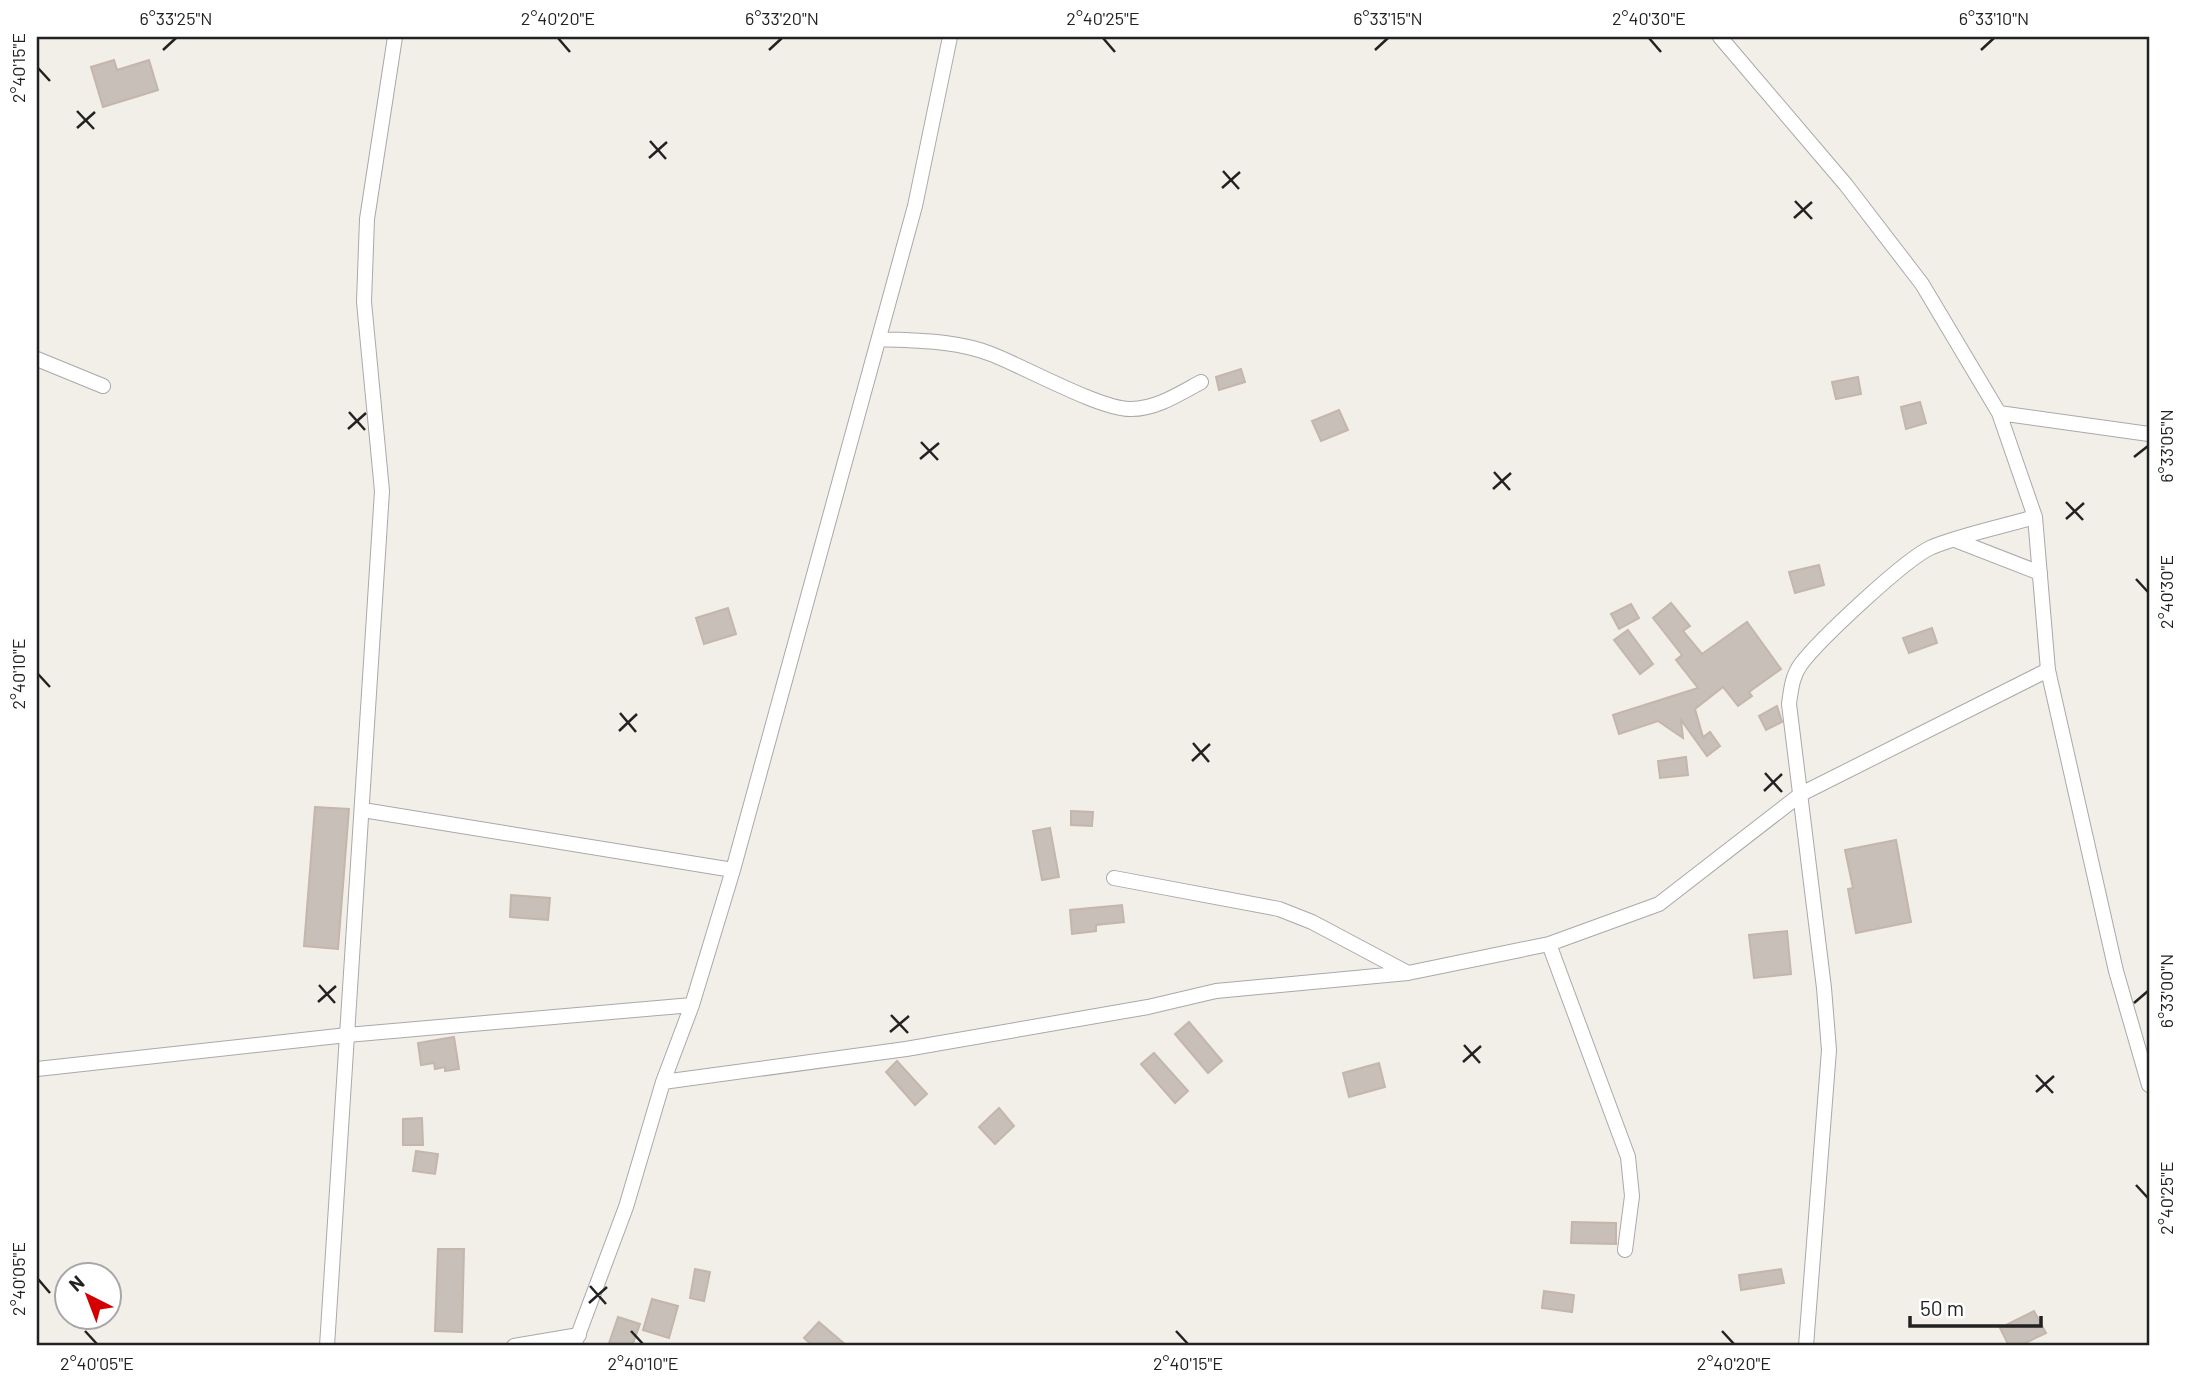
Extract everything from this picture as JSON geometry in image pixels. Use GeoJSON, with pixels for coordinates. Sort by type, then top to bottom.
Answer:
{"type":"FeatureCollection","features":[{"type":"Feature","properties":{"kind":"street"},"geometry":{"type":"LineString","coordinates":[[327,1346],[382,491],[364,303],[367,219],[395,37]]}},
{"type":"Feature","properties":{"kind":"street"},"geometry":{"type":"LineString","coordinates":[[514,1346],[577,1340],[626,1207],[663,1082],[692,1005],[733,870],[915,206],[950,37]]}},
{"type":"Feature","properties":{"kind":"street"},"geometry":{"type":"LineString","coordinates":[[1720,37],[1846,185],[1922,285],[1999,413],[2035,517],[2048,670],[2116,971],[2149,1086]]}},
{"type":"Feature","properties":{"kind":"street"},"geometry":{"type":"LineString","coordinates":[[878,339],[966,346],[989,353],[1104,403],[1130,410],[1164,402],[1201,382]]}},
{"type":"Feature","properties":{"kind":"street"},"geometry":{"type":"LineString","coordinates":[[37,359],[103,386]]}},
{"type":"Feature","properties":{"kind":"street"},"geometry":{"type":"LineString","coordinates":[[1999,413],[2149,434]]}},
{"type":"Feature","properties":{"kind":"street"},"geometry":{"type":"LineString","coordinates":[[1805,1346],[1829,1050],[1789,704],[1791,686],[1799,666],[1815,647],[1908,563],[1931,547],[2035,517]]}},
{"type":"Feature","properties":{"kind":"street"},"geometry":{"type":"LineString","coordinates":[[1955,540],[2040,573]]}},
{"type":"Feature","properties":{"kind":"street"},"geometry":{"type":"LineString","coordinates":[[663,1082],[906,1049],[1148,1007],[1216,991],[1408,973],[1549,944],[1659,904],[1801,794],[2048,670]]}},
{"type":"Feature","properties":{"kind":"street"},"geometry":{"type":"LineString","coordinates":[[363,810],[733,870]]}},
{"type":"Feature","properties":{"kind":"street"},"geometry":{"type":"LineString","coordinates":[[1114,878],[1279,909],[1312,922],[1408,973]]}},
{"type":"Feature","properties":{"kind":"street"},"geometry":{"type":"LineString","coordinates":[[1549,944],[1628,1157],[1632,1196],[1625,1250]]}},
{"type":"Feature","properties":{"kind":"street"},"geometry":{"type":"LineString","coordinates":[[37,1069],[347,1035],[692,1005]]}},
{"type":"Feature","properties":{"kind":"building"},"geometry":{"type":"Polygon","coordinates":[[[114,60],[117,70],[149,60],[158,90],[103,107],[91,67],[114,60]]]}},
{"type":"Feature","properties":{"kind":"building"},"geometry":{"type":"Polygon","coordinates":[[[1241,369],[1245,382],[1219,390],[1216,377],[1241,369]]]}},
{"type":"Feature","properties":{"kind":"building"},"geometry":{"type":"Polygon","coordinates":[[[1858,377],[1861,394],[1836,399],[1832,382],[1858,377]]]}},
{"type":"Feature","properties":{"kind":"building"},"geometry":{"type":"Polygon","coordinates":[[[1920,402],[1926,423],[1906,429],[1901,407],[1920,402]]]}},
{"type":"Feature","properties":{"kind":"building"},"geometry":{"type":"Polygon","coordinates":[[[1339,410],[1348,430],[1321,441],[1312,421],[1339,410]]]}},
{"type":"Feature","properties":{"kind":"building"},"geometry":{"type":"Polygon","coordinates":[[[1819,565],[1824,585],[1795,593],[1789,572],[1819,565]]]}},
{"type":"Feature","properties":{"kind":"building"},"geometry":{"type":"Polygon","coordinates":[[[1671,603],[1690,626],[1683,631],[1702,654],[1747,622],[1781,669],[1749,692],[1752,696],[1738,706],[1723,687],[1695,709],[1703,737],[1710,732],[1720,746],[1707,756],[1681,720],[1683,738],[1658,721],[1619,734],[1613,715],[1698,688],[1676,660],[1682,655],[1653,618],[1671,603]]]}},
{"type":"Feature","properties":{"kind":"building"},"geometry":{"type":"Polygon","coordinates":[[[1631,604],[1639,618],[1619,629],[1611,614],[1631,604]]]}},
{"type":"Feature","properties":{"kind":"building"},"geometry":{"type":"Polygon","coordinates":[[[728,608],[736,634],[704,644],[696,618],[728,608]]]}},
{"type":"Feature","properties":{"kind":"building"},"geometry":{"type":"Polygon","coordinates":[[[1932,628],[1937,643],[1909,653],[1903,638],[1932,628]]]}},
{"type":"Feature","properties":{"kind":"building"},"geometry":{"type":"Polygon","coordinates":[[[1628,630],[1653,664],[1640,674],[1614,640],[1628,630]]]}},
{"type":"Feature","properties":{"kind":"building"},"geometry":{"type":"Polygon","coordinates":[[[1777,706],[1782,722],[1766,730],[1759,716],[1777,706]]]}},
{"type":"Feature","properties":{"kind":"building"},"geometry":{"type":"Polygon","coordinates":[[[1686,757],[1688,775],[1660,778],[1658,761],[1686,757]]]}},
{"type":"Feature","properties":{"kind":"building"},"geometry":{"type":"Polygon","coordinates":[[[315,807],[349,809],[338,949],[304,946],[315,807]]]}},
{"type":"Feature","properties":{"kind":"building"},"geometry":{"type":"Polygon","coordinates":[[[1071,811],[1093,812],[1092,826],[1071,825],[1071,811]]]}},
{"type":"Feature","properties":{"kind":"building"},"geometry":{"type":"Polygon","coordinates":[[[1050,828],[1059,877],[1042,880],[1033,831],[1050,828]]]}},
{"type":"Feature","properties":{"kind":"building"},"geometry":{"type":"Polygon","coordinates":[[[1896,840],[1911,922],[1856,933],[1848,889],[1853,888],[1845,850],[1896,840]]]}},
{"type":"Feature","properties":{"kind":"building"},"geometry":{"type":"Polygon","coordinates":[[[511,895],[550,898],[548,920],[510,917],[511,895]]]}},
{"type":"Feature","properties":{"kind":"building"},"geometry":{"type":"Polygon","coordinates":[[[1122,905],[1124,922],[1096,925],[1096,931],[1072,934],[1070,910],[1122,905]]]}},
{"type":"Feature","properties":{"kind":"building"},"geometry":{"type":"Polygon","coordinates":[[[1787,931],[1791,974],[1754,978],[1749,935],[1787,931]]]}},
{"type":"Feature","properties":{"kind":"building"},"geometry":{"type":"Polygon","coordinates":[[[1189,1022],[1222,1061],[1208,1073],[1175,1034],[1189,1022]]]}},
{"type":"Feature","properties":{"kind":"building"},"geometry":{"type":"Polygon","coordinates":[[[454,1037],[459,1069],[445,1071],[445,1067],[435,1069],[434,1063],[421,1065],[418,1043],[454,1037]]]}},
{"type":"Feature","properties":{"kind":"building"},"geometry":{"type":"Polygon","coordinates":[[[1154,1053],[1188,1091],[1175,1103],[1141,1064],[1154,1053]]]}},
{"type":"Feature","properties":{"kind":"building"},"geometry":{"type":"Polygon","coordinates":[[[897,1061],[927,1094],[915,1105],[886,1072],[897,1061]]]}},
{"type":"Feature","properties":{"kind":"building"},"geometry":{"type":"Polygon","coordinates":[[[1379,1063],[1385,1087],[1349,1097],[1343,1073],[1379,1063]]]}},
{"type":"Feature","properties":{"kind":"building"},"geometry":{"type":"Polygon","coordinates":[[[999,1108],[1014,1126],[995,1144],[979,1127],[999,1108]]]}},
{"type":"Feature","properties":{"kind":"building"},"geometry":{"type":"Polygon","coordinates":[[[422,1118],[423,1145],[403,1145],[403,1119],[422,1118]]]}},
{"type":"Feature","properties":{"kind":"building"},"geometry":{"type":"Polygon","coordinates":[[[416,1151],[438,1154],[435,1174],[413,1171],[416,1151]]]}},
{"type":"Feature","properties":{"kind":"building"},"geometry":{"type":"Polygon","coordinates":[[[1572,1222],[1616,1223],[1616,1244],[1571,1243],[1572,1222]]]}},
{"type":"Feature","properties":{"kind":"building"},"geometry":{"type":"Polygon","coordinates":[[[438,1249],[464,1249],[462,1332],[435,1331],[438,1249]]]}},
{"type":"Feature","properties":{"kind":"building"},"geometry":{"type":"Polygon","coordinates":[[[695,1269],[710,1272],[704,1301],[690,1298],[695,1269]]]}},
{"type":"Feature","properties":{"kind":"building"},"geometry":{"type":"Polygon","coordinates":[[[1781,1269],[1784,1283],[1741,1290],[1739,1275],[1781,1269]]]}},
{"type":"Feature","properties":{"kind":"building"},"geometry":{"type":"Polygon","coordinates":[[[1544,1291],[1574,1295],[1572,1312],[1542,1308],[1544,1291]]]}},
{"type":"Feature","properties":{"kind":"building"},"geometry":{"type":"Polygon","coordinates":[[[652,1299],[678,1306],[669,1338],[643,1330],[652,1299]]]}},
{"type":"Feature","properties":{"kind":"building"},"geometry":{"type":"Polygon","coordinates":[[[2034,1311],[2046,1333],[2019,1346],[2009,1346],[2000,1328],[2034,1311]]]}},
{"type":"Feature","properties":{"kind":"building"},"geometry":{"type":"Polygon","coordinates":[[[618,1317],[640,1324],[632,1346],[608,1346],[618,1317]]]}},
{"type":"Feature","properties":{"kind":"building"},"geometry":{"type":"Polygon","coordinates":[[[819,1322],[847,1346],[813,1346],[804,1338],[819,1322]]]}}]}
